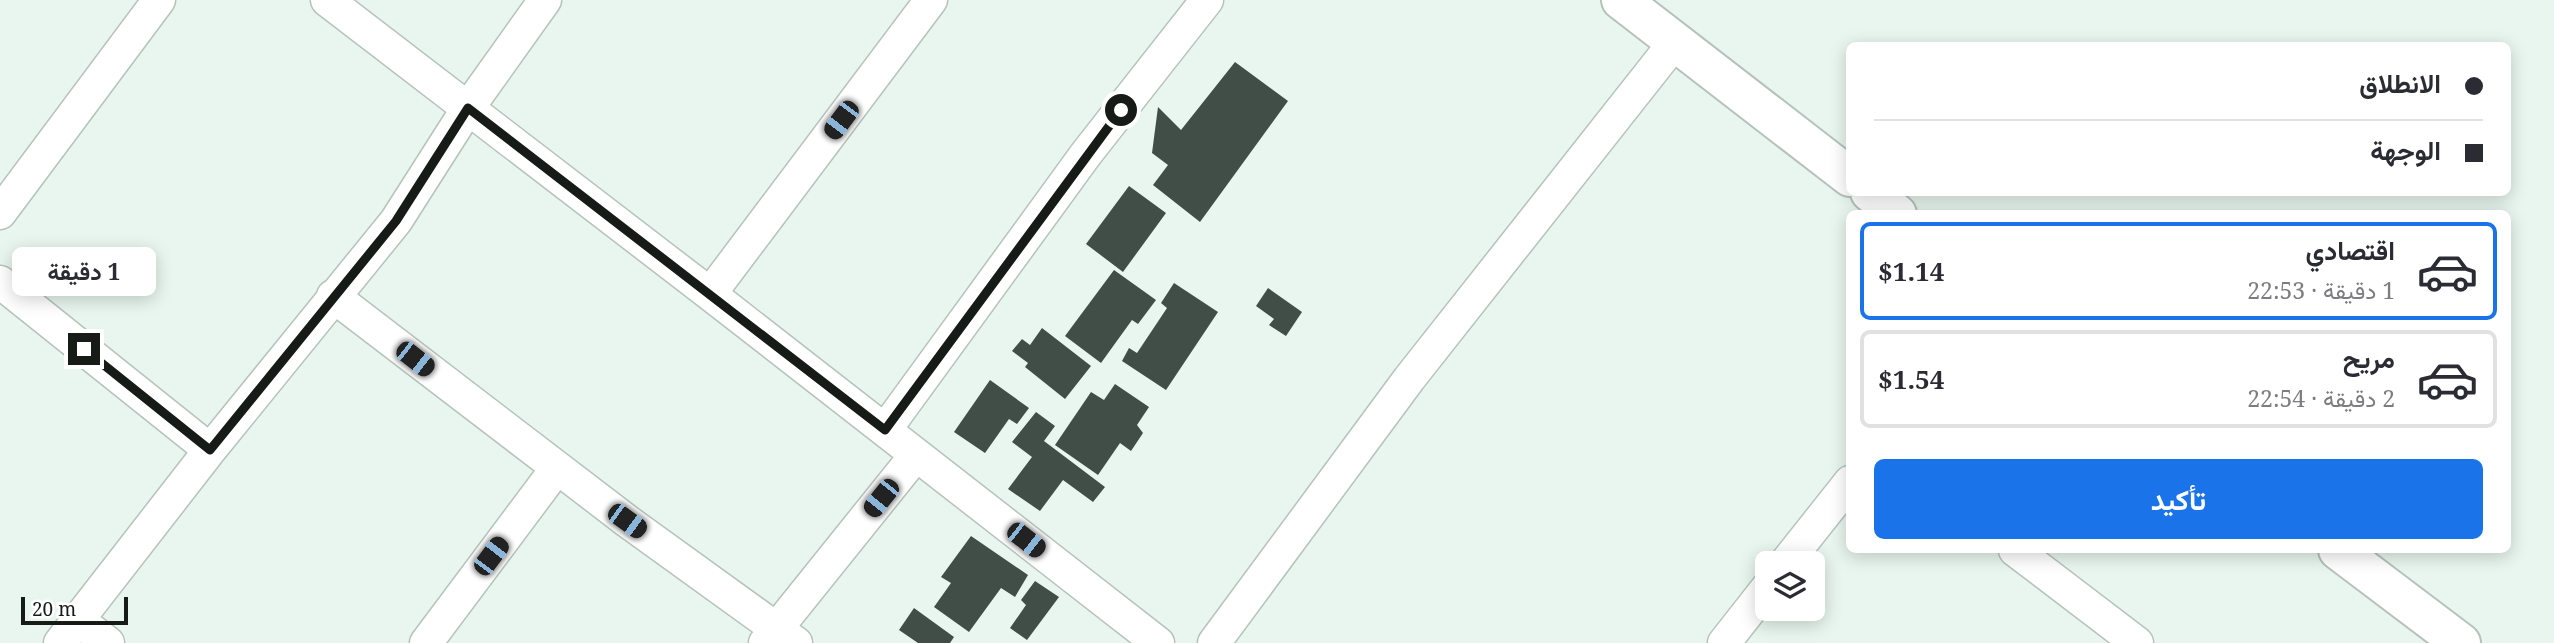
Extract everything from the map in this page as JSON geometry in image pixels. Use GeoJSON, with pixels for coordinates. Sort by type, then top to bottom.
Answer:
{"type":"FeatureCollection","features":[{"type":"Feature","properties":{"kind":"street"},"geometry":{"type":"LineString","coordinates":[[1,210],[159,0]]}},
{"type":"Feature","properties":{"kind":"street"},"geometry":{"type":"LineString","coordinates":[[327,0],[1158,643]]}},
{"type":"Feature","properties":{"kind":"street"},"geometry":{"type":"LineString","coordinates":[[108,643],[69,631],[210,450],[396,221],[468,108],[545,0]]}},
{"type":"Feature","properties":{"kind":"street"},"geometry":{"type":"LineString","coordinates":[[710,294],[931,0]]}},
{"type":"Feature","properties":{"kind":"street"},"geometry":{"type":"LineString","coordinates":[[885,430],[1086,154],[1208,0]]}},
{"type":"Feature","properties":{"kind":"street"},"geometry":{"type":"LineString","coordinates":[[1621,0],[1846,174]]}},
{"type":"Feature","properties":{"kind":"street"},"geometry":{"type":"LineString","coordinates":[[1214,643],[1409,379],[1675,42]]}},
{"type":"Feature","properties":{"kind":"street"},"geometry":{"type":"LineString","coordinates":[[1875,196],[1892,210]]}},
{"type":"Feature","properties":{"kind":"street"},"geometry":{"type":"LineString","coordinates":[[0,282],[210,450]]}},
{"type":"Feature","properties":{"kind":"street"},"geometry":{"type":"LineString","coordinates":[[333,296],[779,638],[916,455]]}},
{"type":"Feature","properties":{"kind":"street"},"geometry":{"type":"LineString","coordinates":[[426,643],[557,468]]}},
{"type":"Feature","properties":{"kind":"street"},"geometry":{"type":"LineString","coordinates":[[1795,551],[1846,487]]}},
{"type":"Feature","properties":{"kind":"street"},"geometry":{"type":"LineString","coordinates":[[2019,553],[2137,643]]}},
{"type":"Feature","properties":{"kind":"street"},"geometry":{"type":"LineString","coordinates":[[2341,553],[2461,643]]}},
{"type":"Feature","properties":{"kind":"street"},"geometry":{"type":"LineString","coordinates":[[1724,643],[1755,603]]}},
{"type":"Feature","properties":{"kind":"building"},"geometry":{"type":"Polygon","coordinates":[[[1235,62],[1288,101],[1200,222],[1153,185],[1168,165],[1152,153],[1158,107],[1181,130],[1235,62]]]}},
{"type":"Feature","properties":{"kind":"building"},"geometry":{"type":"Polygon","coordinates":[[[1129,186],[1166,213],[1123,272],[1086,244],[1129,186]]]}},
{"type":"Feature","properties":{"kind":"building"},"geometry":{"type":"Polygon","coordinates":[[[1114,270],[1156,300],[1138,324],[1132,320],[1101,363],[1065,336],[1114,270]]]}},
{"type":"Feature","properties":{"kind":"building"},"geometry":{"type":"Polygon","coordinates":[[[1174,283],[1218,312],[1166,390],[1122,361],[1129,348],[1137,353],[1167,308],[1161,303],[1174,283]]]}},
{"type":"Feature","properties":{"kind":"building"},"geometry":{"type":"Polygon","coordinates":[[[1268,288],[1302,312],[1286,336],[1269,325],[1274,319],[1256,306],[1268,288]]]}},
{"type":"Feature","properties":{"kind":"building"},"geometry":{"type":"Polygon","coordinates":[[[1042,328],[1091,366],[1065,399],[1025,367],[1028,363],[1012,351],[1022,339],[1030,345],[1042,328]]]}},
{"type":"Feature","properties":{"kind":"building"},"geometry":{"type":"Polygon","coordinates":[[[990,380],[1029,408],[1017,424],[1009,419],[985,453],[954,432],[990,380]]]}},
{"type":"Feature","properties":{"kind":"building"},"geometry":{"type":"Polygon","coordinates":[[[1115,384],[1149,407],[1137,425],[1143,433],[1131,451],[1120,443],[1098,475],[1055,445],[1091,392],[1104,400],[1115,384]]]}},
{"type":"Feature","properties":{"kind":"building"},"geometry":{"type":"Polygon","coordinates":[[[1036,412],[1055,426],[1044,441],[1105,487],[1093,502],[1063,480],[1040,511],[1008,489],[1032,457],[1012,442],[1036,412]]]}},
{"type":"Feature","properties":{"kind":"building"},"geometry":{"type":"Polygon","coordinates":[[[971,536],[1028,575],[1015,597],[1001,588],[969,632],[934,607],[951,583],[941,577],[971,536]]]}},
{"type":"Feature","properties":{"kind":"building"},"geometry":{"type":"Polygon","coordinates":[[[1035,581],[1059,597],[1027,640],[1010,628],[1026,605],[1021,600],[1035,581]]]}},
{"type":"Feature","properties":{"kind":"building"},"geometry":{"type":"Polygon","coordinates":[[[914,608],[954,637],[950,643],[918,643],[899,630],[914,608]]]}},
{"type":"Feature","properties":{"kind":"route"},"geometry":{"type":"LineString","coordinates":[[84,349],[210,450],[396,221],[468,108],[885,430],[1121,110]]}}]}
